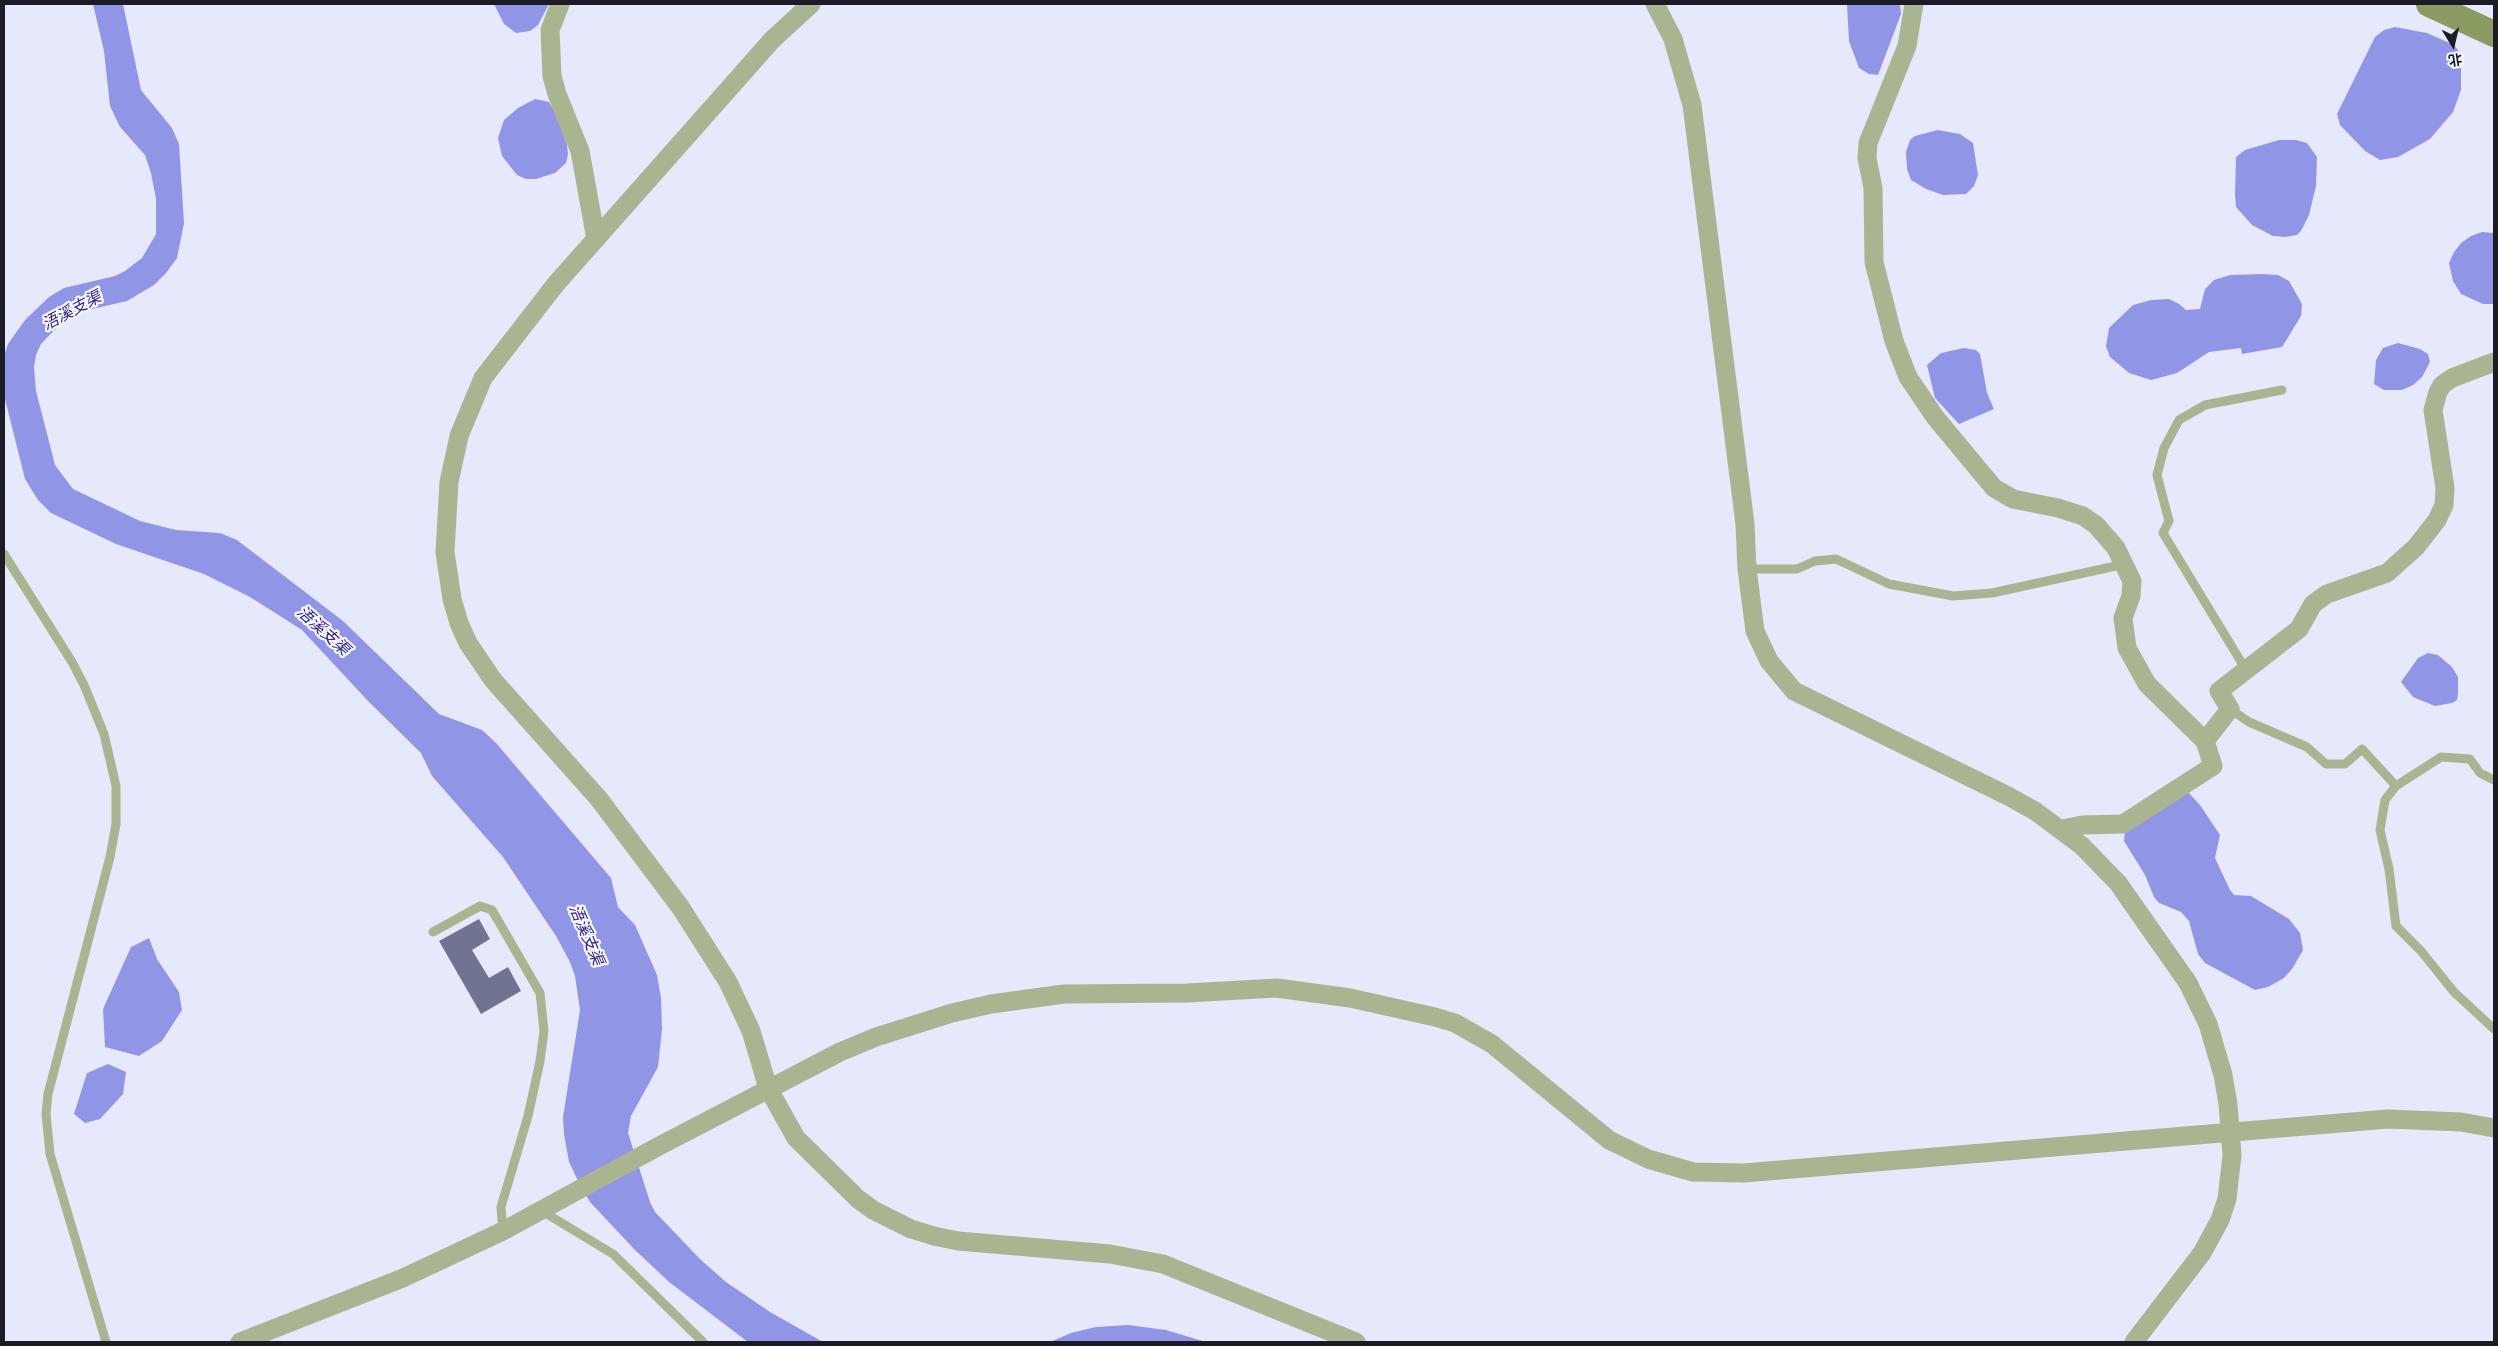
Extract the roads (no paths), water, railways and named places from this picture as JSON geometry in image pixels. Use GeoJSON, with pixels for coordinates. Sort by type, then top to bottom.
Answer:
{"type":"FeatureCollection","features":[{"type":"Feature","properties":{"kind":"street"},"geometry":{"type":"LineString","coordinates":[[560,4],[550,30],[552,76],[557,94],[580,151],[596,239]]}},
{"type":"Feature","properties":{"kind":"street"},"geometry":{"type":"LineString","coordinates":[[811,4],[772,40],[555,285],[483,378],[465,416],[453,459],[445,529],[452,599],[462,629],[480,662],[599,799],[706,944],[751,1031],[768,1088],[796,1138],[819,1163],[873,1210],[911,1229],[958,1241],[1110,1254],[1163,1264],[1356,1342]]}},
{"type":"Feature","properties":{"kind":"street"},"geometry":{"type":"LineString","coordinates":[[1655,4],[1673,39],[1692,105],[1745,524],[1747,569],[1755,630],[1761,646],[1780,677],[1794,691],[2008,796],[2062,829],[2118,883],[2188,983],[2202,1010],[2216,1046],[2223,1075],[2230,1132],[2231,1177],[2220,1220],[2202,1253],[2134,1342]]}},
{"type":"Feature","properties":{"kind":"street"},"geometry":{"type":"LineString","coordinates":[[1914,4],[1907,46],[1868,143],[1866,158],[1873,188],[1874,262],[1894,341],[1908,376],[1935,417],[1994,488],[2014,499],[2058,508],[2083,516],[2096,525],[2116,548],[2132,581],[2131,596],[2124,618],[2127,648],[2147,684],[2205,741],[2213,766],[2123,824],[2082,825],[2062,829]]}},
{"type":"Feature","properties":{"kind":"street"},"geometry":{"type":"LineString","coordinates":[[2429,4],[2494,34]]}},
{"type":"Feature","properties":{"kind":"street"},"geometry":{"type":"LineString","coordinates":[[2205,741],[2230,709],[2219,691],[2299,629],[2313,604],[2327,594],[2387,573],[2416,547],[2438,520],[2444,505],[2445,488],[2433,410],[2438,392],[2442,385],[2452,378],[2494,362]]}},
{"type":"Feature","properties":{"kind":"street"},"geometry":{"type":"LineString","coordinates":[[240,1342],[402,1278],[503,1231],[768,1088],[876,1036],[952,1012],[991,1004],[1064,994],[1187,993],[1277,988],[1350,998],[1435,1017],[1455,1024],[1492,1044],[1609,1140],[1648,1159],[1694,1172],[1744,1173],[2388,1119],[2461,1122],[2494,1128]]}},
{"type":"Feature","properties":{"kind":"lane"},"geometry":{"type":"LineString","coordinates":[[2246,670],[2163,533],[2169,522],[2157,475],[2164,448],[2179,420],[2205,405],[2282,390]]}},
{"type":"Feature","properties":{"kind":"lane"},"geometry":{"type":"LineString","coordinates":[[4,554],[72,662],[84,685],[104,734],[116,786],[116,824],[110,857],[48,1094],[46,1114],[50,1154],[106,1342]]}},
{"type":"Feature","properties":{"kind":"lane"},"geometry":{"type":"LineString","coordinates":[[1747,569],[1797,569],[1815,561],[1836,558],[1890,584],[1953,596],[1992,593],[2125,564]]}},
{"type":"Feature","properties":{"kind":"lane"},"geometry":{"type":"LineString","coordinates":[[2230,709],[2249,722],[2307,747],[2326,764],[2345,764],[2362,749],[2396,786]]}},
{"type":"Feature","properties":{"kind":"lane"},"geometry":{"type":"LineString","coordinates":[[2494,780],[2480,773],[2470,759],[2441,757],[2396,786],[2385,800],[2380,830],[2396,926],[2421,951],[2454,992],[2494,1029]]}},
{"type":"Feature","properties":{"kind":"lane"},"geometry":{"type":"LineString","coordinates":[[432,932],[480,906],[492,910],[540,993],[544,1031],[540,1061],[525,1126],[501,1207],[503,1231]]}},
{"type":"Feature","properties":{"kind":"lane"},"geometry":{"type":"LineString","coordinates":[[545,1210],[613,1254],[703,1342]]}},
{"type":"Feature","properties":{"kind":"water","name":"浯溪支渠"},"geometry":{"type":"Polygon","coordinates":[[[93,4],[123,4],[141,90],[172,128],[179,144],[184,223],[177,258],[154,285],[127,301],[79,312],[62,322],[41,344],[36,355],[34,367],[36,391],[55,465],[73,489],[140,521],[176,530],[220,533],[237,540],[343,621],[439,714],[482,730],[496,743],[611,878],[618,907],[635,925],[657,975],[661,998],[662,1029],[658,1067],[631,1116],[628,1133],[655,1212],[701,1260],[726,1282],[770,1312],[823,1342],[748,1342],[669,1282],[634,1249],[590,1202],[569,1162],[564,1134],[563,1117],[580,1010],[575,976],[570,962],[556,936],[503,857],[432,776],[421,753],[368,701],[302,630],[250,597],[204,574],[116,544],[51,513],[38,500],[25,479],[4,395],[4,356],[8,344],[25,320],[49,297],[64,288],[115,276],[125,271],[142,258],[156,234],[156,199],[151,173],[145,155],[120,127],[110,106],[104,51],[93,4]]]}},
{"type":"Feature","properties":{"kind":"water"},"geometry":{"type":"Polygon","coordinates":[[[494,4],[549,4],[538,25],[530,31],[516,33],[504,24],[494,4]]]}},
{"type":"Feature","properties":{"kind":"water"},"geometry":{"type":"Polygon","coordinates":[[[1847,4],[1900,4],[1901,14],[1878,75],[1869,74],[1859,68],[1849,41],[1847,4]]]}},
{"type":"Feature","properties":{"kind":"water"},"geometry":{"type":"Polygon","coordinates":[[[2395,27],[2427,33],[2454,45],[2461,54],[2461,90],[2453,112],[2430,139],[2398,157],[2380,160],[2365,151],[2340,125],[2337,114],[2375,37],[2384,30],[2395,27]]]}},
{"type":"Feature","properties":{"kind":"water"},"geometry":{"type":"Polygon","coordinates":[[[535,99],[549,102],[556,114],[567,145],[568,154],[566,163],[555,173],[536,179],[526,179],[517,175],[502,156],[498,138],[504,120],[518,108],[535,99]]]}},
{"type":"Feature","properties":{"kind":"water"},"geometry":{"type":"Polygon","coordinates":[[[1938,130],[1960,134],[1973,143],[1978,175],[1974,186],[1966,194],[1943,195],[1926,189],[1911,180],[1907,169],[1906,152],[1910,140],[1915,136],[1938,130]]]}},
{"type":"Feature","properties":{"kind":"water"},"geometry":{"type":"Polygon","coordinates":[[[2279,140],[2296,140],[2307,143],[2317,157],[2316,186],[2309,215],[2297,235],[2285,237],[2273,236],[2252,225],[2236,207],[2235,195],[2236,157],[2245,150],[2279,140]]]}},
{"type":"Feature","properties":{"kind":"water"},"geometry":{"type":"Polygon","coordinates":[[[2482,232],[2494,233],[2494,304],[2483,304],[2461,294],[2453,281],[2449,263],[2461,243],[2471,236],[2482,232]]]}},
{"type":"Feature","properties":{"kind":"water"},"geometry":{"type":"Polygon","coordinates":[[[2230,275],[2278,275],[2289,281],[2302,304],[2301,316],[2282,347],[2242,354],[2241,348],[2209,352],[2177,373],[2151,380],[2129,373],[2110,357],[2106,346],[2109,328],[2133,305],[2151,300],[2169,299],[2186,310],[2200,309],[2205,289],[2214,280],[2230,275]]]}},
{"type":"Feature","properties":{"kind":"water"},"geometry":{"type":"Polygon","coordinates":[[[2398,343],[2420,349],[2428,354],[2430,362],[2422,377],[2413,385],[2402,390],[2384,390],[2374,384],[2376,360],[2383,348],[2398,343]]]}},
{"type":"Feature","properties":{"kind":"water"},"geometry":{"type":"Polygon","coordinates":[[[1964,348],[1976,350],[1980,354],[1987,393],[1994,409],[1959,424],[1935,398],[1927,365],[1941,353],[1964,348]]]}},
{"type":"Feature","properties":{"kind":"water"},"geometry":{"type":"Polygon","coordinates":[[[2428,653],[2438,655],[2452,667],[2458,677],[2457,700],[2452,703],[2435,706],[2413,697],[2401,682],[2418,658],[2428,653]]]}},
{"type":"Feature","properties":{"kind":"water"},"geometry":{"type":"Polygon","coordinates":[[[2187,791],[2200,805],[2220,835],[2215,858],[2230,890],[2234,895],[2251,896],[2289,919],[2300,933],[2303,950],[2292,969],[2284,978],[2268,987],[2255,990],[2205,963],[2198,954],[2189,921],[2181,912],[2159,903],[2154,897],[2145,875],[2124,841],[2125,830],[2187,791]]]}},
{"type":"Feature","properties":{"kind":"water"},"geometry":{"type":"Polygon","coordinates":[[[149,938],[157,959],[179,992],[182,1010],[162,1041],[139,1056],[105,1047],[103,1009],[131,947],[149,938]]]}},
{"type":"Feature","properties":{"kind":"water"},"geometry":{"type":"Polygon","coordinates":[[[108,1064],[126,1072],[123,1094],[100,1119],[85,1123],[74,1114],[87,1073],[108,1064]]]}},
{"type":"Feature","properties":{"kind":"water"},"geometry":{"type":"Polygon","coordinates":[[[1128,1325],[1166,1330],[1206,1342],[1050,1342],[1071,1333],[1096,1327],[1128,1325]]]}}]}
